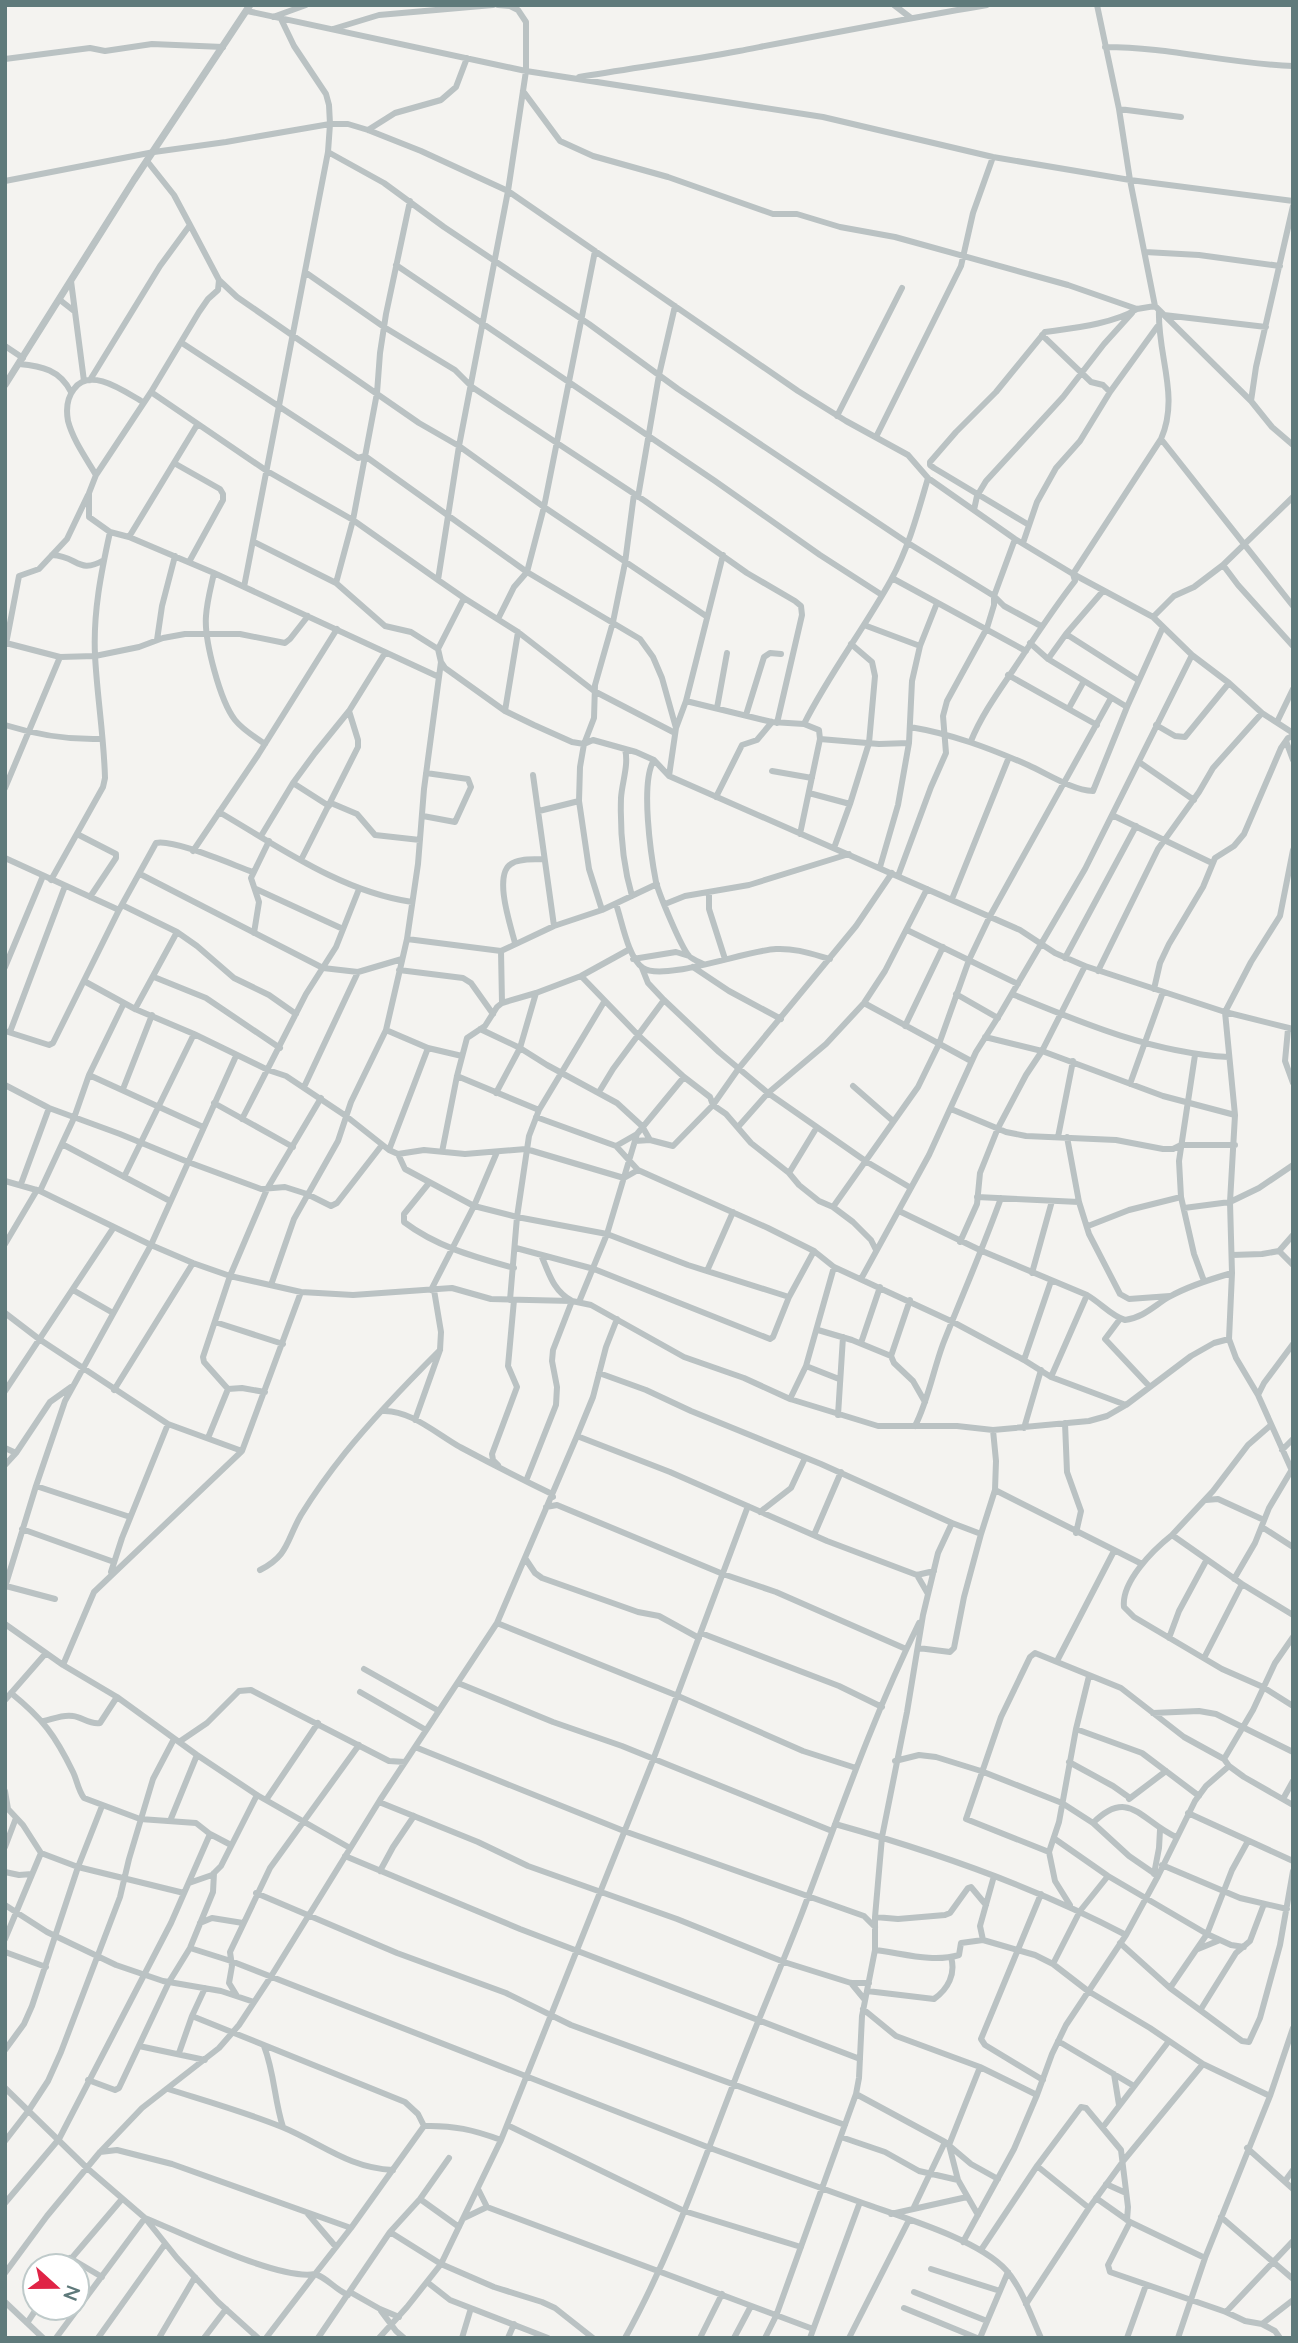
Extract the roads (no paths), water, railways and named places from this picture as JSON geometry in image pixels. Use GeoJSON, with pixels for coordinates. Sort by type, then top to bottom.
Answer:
{"type":"FeatureCollection","features":[{"type":"Feature","properties":{"kind":"street"},"geometry":{"type":"LineString","coordinates":[[273,17],[306,5]]}},
{"type":"Feature","properties":{"kind":"street"},"geometry":{"type":"LineString","coordinates":[[332,29],[379,15],[496,5],[518,10],[526,22],[526,71],[508,191],[459,446],[438,580]]}},
{"type":"Feature","properties":{"kind":"street"},"geometry":{"type":"LineString","coordinates":[[894,5],[911,18]]}},
{"type":"Feature","properties":{"kind":"street"},"geometry":{"type":"LineString","coordinates":[[574,78],[988,5]]}},
{"type":"Feature","properties":{"kind":"street"},"geometry":{"type":"LineString","coordinates":[[1073,575],[1161,439],[1168,424],[1170,403],[1158,325],[1159,310],[1130,180],[1119,109],[1097,5]]}},
{"type":"Feature","properties":{"kind":"street"},"geometry":{"type":"LineString","coordinates":[[5,385],[147,160],[248,8],[281,19],[526,71],[823,117],[993,157],[1293,204],[1256,367],[1251,401]]}},
{"type":"Feature","properties":{"kind":"street"},"geometry":{"type":"LineString","coordinates":[[244,587],[328,152],[330,124],[330,105],[326,94],[294,46],[281,19]]}},
{"type":"Feature","properties":{"kind":"street"},"geometry":{"type":"LineString","coordinates":[[5,59],[90,48],[105,51],[152,44],[223,47]]}},
{"type":"Feature","properties":{"kind":"street"},"geometry":{"type":"LineString","coordinates":[[1105,47],[1160,50],[1216,59],[1293,66]]}},
{"type":"Feature","properties":{"kind":"street"},"geometry":{"type":"LineString","coordinates":[[368,130],[394,113],[441,100],[456,87],[467,58]]}},
{"type":"Feature","properties":{"kind":"street"},"geometry":{"type":"LineString","coordinates":[[523,91],[554,135],[564,145],[579,151],[668,177],[773,214],[797,214],[840,227],[895,237],[1068,285],[1136,311]]}},
{"type":"Feature","properties":{"kind":"street"},"geometry":{"type":"LineString","coordinates":[[1119,109],[1181,117]]}},
{"type":"Feature","properties":{"kind":"street"},"geometry":{"type":"LineString","coordinates":[[5,181],[154,152],[330,124],[348,124],[368,130],[508,191],[798,391],[908,455],[928,478],[1015,539],[1073,575],[1153,617],[1192,655],[1262,713],[1293,734],[1286,741],[1239,842],[1212,863],[1203,887],[1160,963],[1154,989]]}},
{"type":"Feature","properties":{"kind":"street"},"geometry":{"type":"LineString","coordinates":[[328,152],[410,201],[659,375],[908,543],[994,596],[1004,606],[1041,626]]}},
{"type":"Feature","properties":{"kind":"street"},"geometry":{"type":"LineString","coordinates":[[876,437],[948,296],[964,257],[968,232],[993,157]]}},
{"type":"Feature","properties":{"kind":"street"},"geometry":{"type":"LineString","coordinates":[[147,160],[174,195],[219,280],[229,291],[293,338],[419,423],[459,446],[625,563],[706,616]]}},
{"type":"Feature","properties":{"kind":"street"},"geometry":{"type":"LineString","coordinates":[[336,583],[353,520],[377,393],[384,327],[410,201]]}},
{"type":"Feature","properties":{"kind":"street"},"geometry":{"type":"LineString","coordinates":[[96,475],[77,443],[68,421],[67,406],[71,392],[87,380],[160,266],[191,225]]}},
{"type":"Feature","properties":{"kind":"street"},"geometry":{"type":"LineString","coordinates":[[498,620],[514,587],[527,572],[544,507],[596,250]]}},
{"type":"Feature","properties":{"kind":"street"},"geometry":{"type":"LineString","coordinates":[[1145,252],[1280,266]]}},
{"type":"Feature","properties":{"kind":"street"},"geometry":{"type":"LineString","coordinates":[[396,265],[882,595]]}},
{"type":"Feature","properties":{"kind":"street"},"geometry":{"type":"LineString","coordinates":[[305,272],[384,327],[455,370],[472,387],[801,606],[802,615],[774,723],[760,738],[741,745],[716,797]]}},
{"type":"Feature","properties":{"kind":"street"},"geometry":{"type":"LineString","coordinates":[[219,280],[218,290],[208,299],[96,475],[71,533],[39,569],[19,576],[6,644],[60,657],[95,656],[184,634],[257,635],[285,643],[308,616]]}},
{"type":"Feature","properties":{"kind":"street"},"geometry":{"type":"LineString","coordinates":[[71,281],[87,380]]}},
{"type":"Feature","properties":{"kind":"street"},"geometry":{"type":"LineString","coordinates":[[838,416],[902,288]]}},
{"type":"Feature","properties":{"kind":"street"},"geometry":{"type":"LineString","coordinates":[[218,290],[229,291]]}},
{"type":"Feature","properties":{"kind":"street"},"geometry":{"type":"LineString","coordinates":[[60,300],[74,311]]}},
{"type":"Feature","properties":{"kind":"street"},"geometry":{"type":"LineString","coordinates":[[602,910],[589,869],[579,801],[580,766],[584,744],[594,719],[594,691],[613,622],[633,513],[639,497],[647,436],[675,306]]}},
{"type":"Feature","properties":{"kind":"street"},"geometry":{"type":"LineString","coordinates":[[1159,310],[1251,401],[1272,427],[1293,445]]}},
{"type":"Feature","properties":{"kind":"street"},"geometry":{"type":"LineString","coordinates":[[1029,525],[977,496],[934,468],[930,462],[996,392],[1045,332],[1075,328],[1136,311],[1159,310],[1266,327]]}},
{"type":"Feature","properties":{"kind":"street"},"geometry":{"type":"LineString","coordinates":[[974,510],[977,496],[986,481],[1083,372],[1104,344],[1136,311]]}},
{"type":"Feature","properties":{"kind":"street"},"geometry":{"type":"LineString","coordinates":[[1023,544],[1037,502],[1056,468],[1080,441],[1110,392],[1158,325]]}},
{"type":"Feature","properties":{"kind":"street"},"geometry":{"type":"LineString","coordinates":[[1042,335],[1091,382],[1102,385],[1110,392]]}},
{"type":"Feature","properties":{"kind":"street"},"geometry":{"type":"LineString","coordinates":[[182,343],[358,458],[365,456]]}},
{"type":"Feature","properties":{"kind":"street"},"geometry":{"type":"LineString","coordinates":[[5,346],[21,361],[47,368],[61,376],[71,392]]}},
{"type":"Feature","properties":{"kind":"street"},"geometry":{"type":"LineString","coordinates":[[87,380],[114,386],[143,402]]}},
{"type":"Feature","properties":{"kind":"street"},"geometry":{"type":"LineString","coordinates":[[151,392],[267,471],[353,520],[464,598],[518,632],[594,691],[676,730]]}},
{"type":"Feature","properties":{"kind":"street"},"geometry":{"type":"LineString","coordinates":[[129,537],[197,425]]}},
{"type":"Feature","properties":{"kind":"street"},"geometry":{"type":"LineString","coordinates":[[1161,439],[1293,606]]}},
{"type":"Feature","properties":{"kind":"street"},"geometry":{"type":"LineString","coordinates":[[365,456],[527,572],[640,639],[653,657],[662,678],[676,730]]}},
{"type":"Feature","properties":{"kind":"street"},"geometry":{"type":"LineString","coordinates":[[174,463],[220,489],[223,494],[223,500],[189,562]]}},
{"type":"Feature","properties":{"kind":"street"},"geometry":{"type":"LineString","coordinates":[[804,724],[830,676],[892,578],[908,543],[928,478]]}},
{"type":"Feature","properties":{"kind":"street"},"geometry":{"type":"LineString","coordinates":[[89,493],[89,517]]}},
{"type":"Feature","properties":{"kind":"street"},"geometry":{"type":"LineString","coordinates":[[633,513],[639,497]]}},
{"type":"Feature","properties":{"kind":"street"},"geometry":{"type":"LineString","coordinates":[[1153,617],[1174,596],[1194,587],[1223,565],[1293,497]]}},
{"type":"Feature","properties":{"kind":"street"},"geometry":{"type":"LineString","coordinates":[[79,512],[110,532],[129,537],[214,573],[439,677]]}},
{"type":"Feature","properties":{"kind":"street"},"geometry":{"type":"LineString","coordinates":[[51,880],[103,787],[105,769],[95,656],[96,618],[110,532]]}},
{"type":"Feature","properties":{"kind":"street"},"geometry":{"type":"LineString","coordinates":[[616,1146],[636,1137],[673,1146],[713,1105],[895,874],[946,753],[943,716],[947,701],[987,628],[994,596],[1015,539]]}},
{"type":"Feature","properties":{"kind":"street"},"geometry":{"type":"LineString","coordinates":[[254,542],[336,583],[384,626],[411,632],[438,649]]}},
{"type":"Feature","properties":{"kind":"street"},"geometry":{"type":"LineString","coordinates":[[52,555],[61,555],[87,567],[104,560]]}},
{"type":"Feature","properties":{"kind":"street"},"geometry":{"type":"LineString","coordinates":[[669,776],[676,730],[687,701],[723,555]]}},
{"type":"Feature","properties":{"kind":"street"},"geometry":{"type":"LineString","coordinates":[[157,640],[174,556]]}},
{"type":"Feature","properties":{"kind":"street"},"geometry":{"type":"LineString","coordinates":[[1223,565],[1293,646]]}},
{"type":"Feature","properties":{"kind":"street"},"geometry":{"type":"LineString","coordinates":[[214,573],[208,596],[206,633],[217,676],[233,717],[238,724],[265,744]]}},
{"type":"Feature","properties":{"kind":"street"},"geometry":{"type":"LineString","coordinates":[[971,741],[979,721],[1008,676],[1075,581],[1073,575]]}},
{"type":"Feature","properties":{"kind":"street"},"geometry":{"type":"LineString","coordinates":[[892,578],[1026,651]]}},
{"type":"Feature","properties":{"kind":"street"},"geometry":{"type":"LineString","coordinates":[[1048,659],[1103,591]]}},
{"type":"Feature","properties":{"kind":"street"},"geometry":{"type":"LineString","coordinates":[[271,1285],[294,1219],[338,1141],[346,1116],[386,1030],[407,939],[441,662],[438,649],[464,598]]}},
{"type":"Feature","properties":{"kind":"street"},"geometry":{"type":"LineString","coordinates":[[880,867],[898,805],[909,743],[912,681],[920,646],[937,603]]}},
{"type":"Feature","properties":{"kind":"street"},"geometry":{"type":"LineString","coordinates":[[864,625],[920,646]]}},
{"type":"Feature","properties":{"kind":"street"},"geometry":{"type":"LineString","coordinates":[[910,727],[971,741],[1091,792],[1095,790],[1138,680],[1163,627]]}},
{"type":"Feature","properties":{"kind":"street"},"geometry":{"type":"LineString","coordinates":[[193,851],[265,744],[337,629]]}},
{"type":"Feature","properties":{"kind":"street"},"geometry":{"type":"LineString","coordinates":[[505,711],[518,632]]}},
{"type":"Feature","properties":{"kind":"street"},"geometry":{"type":"LineString","coordinates":[[1066,634],[1138,680]]}},
{"type":"Feature","properties":{"kind":"street"},"geometry":{"type":"LineString","coordinates":[[1030,643],[1048,659],[1127,707]]}},
{"type":"Feature","properties":{"kind":"street"},"geometry":{"type":"LineString","coordinates":[[834,848],[869,743],[874,669],[872,662],[851,644]]}},
{"type":"Feature","properties":{"kind":"street"},"geometry":{"type":"LineString","coordinates":[[261,836],[314,753],[349,711],[384,653]]}},
{"type":"Feature","properties":{"kind":"street"},"geometry":{"type":"LineString","coordinates":[[717,708],[727,653]]}},
{"type":"Feature","properties":{"kind":"street"},"geometry":{"type":"LineString","coordinates":[[746,715],[764,657],[770,653],[781,654]]}},
{"type":"Feature","properties":{"kind":"street"},"geometry":{"type":"LineString","coordinates":[[861,1279],[899,1212],[951,1109],[971,1061],[1068,902],[1192,655]]}},
{"type":"Feature","properties":{"kind":"street"},"geometry":{"type":"LineString","coordinates":[[5,788],[60,657]]}},
{"type":"Feature","properties":{"kind":"street"},"geometry":{"type":"LineString","coordinates":[[441,662],[445,668],[505,711],[572,742],[584,744],[593,740],[654,760],[669,776],[990,916],[1020,930],[1065,958],[1225,1012],[1291,1029],[1285,1060],[1293,1083]]}},
{"type":"Feature","properties":{"kind":"street"},"geometry":{"type":"LineString","coordinates":[[1008,676],[1097,725]]}},
{"type":"Feature","properties":{"kind":"street"},"geometry":{"type":"LineString","coordinates":[[1069,708],[1084,681]]}},
{"type":"Feature","properties":{"kind":"street"},"geometry":{"type":"LineString","coordinates":[[1156,725],[1175,736],[1185,737],[1229,683]]}},
{"type":"Feature","properties":{"kind":"street"},"geometry":{"type":"LineString","coordinates":[[1277,722],[1293,689]]}},
{"type":"Feature","properties":{"kind":"street"},"geometry":{"type":"LineString","coordinates":[[833,1207],[918,1087],[939,1044],[968,960],[1111,698]]}},
{"type":"Feature","properties":{"kind":"street"},"geometry":{"type":"LineString","coordinates":[[687,701],[774,723],[804,724],[819,730],[820,739],[800,834]]}},
{"type":"Feature","properties":{"kind":"street"},"geometry":{"type":"LineString","coordinates":[[301,860],[358,747],[349,711]]}},
{"type":"Feature","properties":{"kind":"street"},"geometry":{"type":"LineString","coordinates":[[1098,971],[1149,865],[1164,840],[1194,800],[1213,768],[1262,713]]}},
{"type":"Feature","properties":{"kind":"street"},"geometry":{"type":"LineString","coordinates":[[5,725],[66,739],[102,739]]}},
{"type":"Feature","properties":{"kind":"street"},"geometry":{"type":"LineString","coordinates":[[820,739],[909,743]]}},
{"type":"Feature","properties":{"kind":"street"},"geometry":{"type":"LineString","coordinates":[[1286,741],[1293,760]]}},
{"type":"Feature","properties":{"kind":"street"},"geometry":{"type":"LineString","coordinates":[[625,749],[627,756],[621,800],[622,831],[625,866],[632,896]]}},
{"type":"Feature","properties":{"kind":"street"},"geometry":{"type":"LineString","coordinates":[[952,899],[1009,757]]}},
{"type":"Feature","properties":{"kind":"street"},"geometry":{"type":"LineString","coordinates":[[654,760],[649,767],[647,792],[648,822],[657,884],[693,967],[729,991],[781,1019]]}},
{"type":"Feature","properties":{"kind":"street"},"geometry":{"type":"LineString","coordinates":[[1139,762],[1194,800]]}},
{"type":"Feature","properties":{"kind":"street"},"geometry":{"type":"LineString","coordinates":[[772,771],[812,778]]}},
{"type":"Feature","properties":{"kind":"street"},"geometry":{"type":"LineString","coordinates":[[423,816],[455,822],[471,787],[468,779],[426,773]]}},
{"type":"Feature","properties":{"kind":"street"},"geometry":{"type":"LineString","coordinates":[[533,775],[554,926]]}},
{"type":"Feature","properties":{"kind":"street"},"geometry":{"type":"LineString","coordinates":[[293,783],[330,805],[357,814],[375,835],[420,840]]}},
{"type":"Feature","properties":{"kind":"street"},"geometry":{"type":"LineString","coordinates":[[809,793],[850,804]]}},
{"type":"Feature","properties":{"kind":"street"},"geometry":{"type":"LineString","coordinates":[[539,811],[579,801]]}},
{"type":"Feature","properties":{"kind":"street"},"geometry":{"type":"LineString","coordinates":[[219,812],[301,860],[359,889],[412,902]]}},
{"type":"Feature","properties":{"kind":"street"},"geometry":{"type":"LineString","coordinates":[[1112,815],[1212,863]]}},
{"type":"Feature","properties":{"kind":"street"},"geometry":{"type":"LineString","coordinates":[[1065,958],[1136,826]]}},
{"type":"Feature","properties":{"kind":"street"},"geometry":{"type":"LineString","coordinates":[[77,834],[116,855],[90,897]]}},
{"type":"Feature","properties":{"kind":"street"},"geometry":{"type":"LineString","coordinates":[[254,933],[259,902],[251,878],[269,841]]}},
{"type":"Feature","properties":{"kind":"street"},"geometry":{"type":"LineString","coordinates":[[65,886],[8,1032],[49,1045],[53,1043],[156,843],[162,842],[193,851],[253,872]]}},
{"type":"Feature","properties":{"kind":"street"},"geometry":{"type":"LineString","coordinates":[[1234,1579],[1292,1472],[1258,1395],[1236,1358],[1229,1339],[1232,1273],[1230,1202],[1235,1115],[1225,1012],[1251,962],[1280,916],[1293,850]]}},
{"type":"Feature","properties":{"kind":"street"},"geometry":{"type":"LineString","coordinates":[[665,904],[685,896],[749,885],[849,854]]}},
{"type":"Feature","properties":{"kind":"street"},"geometry":{"type":"LineString","coordinates":[[515,943],[504,905],[508,865],[544,859]]}},
{"type":"Feature","properties":{"kind":"street"},"geometry":{"type":"LineString","coordinates":[[6,860],[177,932],[198,946],[234,978],[269,995],[296,1014]]}},
{"type":"Feature","properties":{"kind":"street"},"geometry":{"type":"LineString","coordinates":[[140,874],[323,968],[358,972],[402,959]]}},
{"type":"Feature","properties":{"kind":"street"},"geometry":{"type":"LineString","coordinates":[[5,967],[43,876]]}},
{"type":"Feature","properties":{"kind":"street"},"geometry":{"type":"LineString","coordinates":[[407,939],[501,951],[554,926],[616,904],[657,884]]}},
{"type":"Feature","properties":{"kind":"street"},"geometry":{"type":"LineString","coordinates":[[256,889],[343,929]]}},
{"type":"Feature","properties":{"kind":"street"},"geometry":{"type":"LineString","coordinates":[[242,1119],[306,993],[335,947],[359,889]]}},
{"type":"Feature","properties":{"kind":"street"},"geometry":{"type":"LineString","coordinates":[[738,1127],[768,1093],[826,1044],[864,1003],[875,989],[908,930],[927,889]]}},
{"type":"Feature","properties":{"kind":"street"},"geometry":{"type":"LineString","coordinates":[[709,892],[709,909],[725,959]]}},
{"type":"Feature","properties":{"kind":"street"},"geometry":{"type":"LineString","coordinates":[[616,904],[633,959],[642,968],[652,972],[693,967],[777,949],[795,950],[830,959]]}},
{"type":"Feature","properties":{"kind":"street"},"geometry":{"type":"LineString","coordinates":[[908,930],[1018,984]]}},
{"type":"Feature","properties":{"kind":"street"},"geometry":{"type":"LineString","coordinates":[[135,1009],[177,932]]}},
{"type":"Feature","properties":{"kind":"street"},"geometry":{"type":"LineString","coordinates":[[905,1026],[943,947]]}},
{"type":"Feature","properties":{"kind":"street"},"geometry":{"type":"LineString","coordinates":[[442,1152],[467,1038],[485,1026],[502,1003],[581,976],[630,949]]}},
{"type":"Feature","properties":{"kind":"street"},"geometry":{"type":"LineString","coordinates":[[501,951],[502,1003]]}},
{"type":"Feature","properties":{"kind":"street"},"geometry":{"type":"LineString","coordinates":[[633,959],[668,953],[689,956],[703,964]]}},
{"type":"Feature","properties":{"kind":"street"},"geometry":{"type":"LineString","coordinates":[[960,1241],[973,1213],[978,1197],[980,1173],[998,1128],[1042,1051],[1085,966]]}},
{"type":"Feature","properties":{"kind":"street"},"geometry":{"type":"LineString","coordinates":[[642,968],[648,983],[664,1000],[768,1093],[867,1162],[911,1188]]}},
{"type":"Feature","properties":{"kind":"street"},"geometry":{"type":"LineString","coordinates":[[399,970],[463,978],[475,988],[493,1014]]}},
{"type":"Feature","properties":{"kind":"street"},"geometry":{"type":"LineString","coordinates":[[304,1087],[358,972]]}},
{"type":"Feature","properties":{"kind":"street"},"geometry":{"type":"LineString","coordinates":[[581,976],[639,1036],[710,1097],[713,1105],[726,1114],[751,1143],[819,1201],[833,1207],[871,1240],[876,1250]]}},
{"type":"Feature","properties":{"kind":"street"},"geometry":{"type":"LineString","coordinates":[[154,977],[206,999],[280,1048]]}},
{"type":"Feature","properties":{"kind":"street"},"geometry":{"type":"LineString","coordinates":[[84,981],[135,1009],[286,1076],[398,1154],[424,1150],[465,1154],[526,1149],[625,1178],[638,1170]]}},
{"type":"Feature","properties":{"kind":"street"},"geometry":{"type":"LineString","coordinates":[[1130,1084],[1163,992]]}},
{"type":"Feature","properties":{"kind":"street"},"geometry":{"type":"LineString","coordinates":[[496,1093],[520,1048],[536,993]]}},
{"type":"Feature","properties":{"kind":"street"},"geometry":{"type":"LineString","coordinates":[[956,994],[998,1018]]}},
{"type":"Feature","properties":{"kind":"street"},"geometry":{"type":"LineString","coordinates":[[1012,994],[1146,1044],[1195,1055],[1229,1057]]}},
{"type":"Feature","properties":{"kind":"street"},"geometry":{"type":"LineString","coordinates":[[599,1092],[664,1000]]}},
{"type":"Feature","properties":{"kind":"street"},"geometry":{"type":"LineString","coordinates":[[502,1469],[493,1460],[492,1454],[517,1387],[508,1366],[517,1217],[526,1149],[538,1113],[604,1002]]}},
{"type":"Feature","properties":{"kind":"street"},"geometry":{"type":"LineString","coordinates":[[5,1244],[39,1190],[62,1144],[89,1074],[124,1003]]}},
{"type":"Feature","properties":{"kind":"street"},"geometry":{"type":"LineString","coordinates":[[864,1003],[971,1061]]}},
{"type":"Feature","properties":{"kind":"street"},"geometry":{"type":"LineString","coordinates":[[123,1088],[152,1015]]}},
{"type":"Feature","properties":{"kind":"street"},"geometry":{"type":"LineString","coordinates":[[480,1029],[520,1048],[617,1103],[642,1126],[650,1140]]}},
{"type":"Feature","properties":{"kind":"street"},"geometry":{"type":"LineString","coordinates":[[386,1030],[428,1048],[463,1056]]}},
{"type":"Feature","properties":{"kind":"street"},"geometry":{"type":"LineString","coordinates":[[124,1177],[194,1034]]}},
{"type":"Feature","properties":{"kind":"street"},"geometry":{"type":"LineString","coordinates":[[985,1037],[1042,1051],[1130,1084],[1235,1115]]}},
{"type":"Feature","properties":{"kind":"street"},"geometry":{"type":"LineString","coordinates":[[390,1150],[428,1048]]}},
{"type":"Feature","properties":{"kind":"street"},"geometry":{"type":"LineString","coordinates":[[1195,1055],[1179,1161],[1181,1197],[1194,1254],[1204,1282]]}},
{"type":"Feature","properties":{"kind":"street"},"geometry":{"type":"LineString","coordinates":[[55,1599],[5,1586],[54,1430],[82,1368],[151,1245],[236,1056]]}},
{"type":"Feature","properties":{"kind":"street"},"geometry":{"type":"LineString","coordinates":[[1058,1137],[1073,1061]]}},
{"type":"Feature","properties":{"kind":"street"},"geometry":{"type":"LineString","coordinates":[[89,1074],[203,1127]]}},
{"type":"Feature","properties":{"kind":"street"},"geometry":{"type":"LineString","coordinates":[[457,1076],[616,1146],[638,1170],[814,1251],[834,1267],[953,1322],[1051,1377],[1126,1405]]}},
{"type":"Feature","properties":{"kind":"street"},"geometry":{"type":"LineString","coordinates":[[526,1481],[556,1405],[553,1350],[575,1301],[594,1269],[636,1137],[642,1126],[684,1077]]}},
{"type":"Feature","properties":{"kind":"street"},"geometry":{"type":"LineString","coordinates":[[5,1085],[49,1108],[188,1162],[267,1189],[285,1187],[331,1206],[334,1206],[382,1145]]}},
{"type":"Feature","properties":{"kind":"street"},"geometry":{"type":"LineString","coordinates":[[853,1086],[892,1121]]}},
{"type":"Feature","properties":{"kind":"street"},"geometry":{"type":"LineString","coordinates":[[228,1389],[204,1362],[215,1322],[230,1276],[267,1189],[321,1098]]}},
{"type":"Feature","properties":{"kind":"street"},"geometry":{"type":"LineString","coordinates":[[214,1102],[293,1147]]}},
{"type":"Feature","properties":{"kind":"street"},"geometry":{"type":"LineString","coordinates":[[21,1184],[49,1108]]}},
{"type":"Feature","properties":{"kind":"street"},"geometry":{"type":"LineString","coordinates":[[951,1109],[1026,1136],[1116,1140],[1163,1149],[1173,1149],[1181,1145],[1235,1145]]}},
{"type":"Feature","properties":{"kind":"street"},"geometry":{"type":"LineString","coordinates":[[789,1173],[817,1127]]}},
{"type":"Feature","properties":{"kind":"street"},"geometry":{"type":"LineString","coordinates":[[1067,1138],[1079,1202],[1090,1234],[1122,1297],[1129,1299],[1170,1296]]}},
{"type":"Feature","properties":{"kind":"street"},"geometry":{"type":"LineString","coordinates":[[62,1144],[170,1201]]}},
{"type":"Feature","properties":{"kind":"street"},"geometry":{"type":"LineString","coordinates":[[415,1420],[440,1350],[441,1332],[433,1290],[497,1152]]}},
{"type":"Feature","properties":{"kind":"street"},"geometry":{"type":"LineString","coordinates":[[398,1154],[405,1168],[474,1206],[607,1234],[707,1271],[789,1297]]}},
{"type":"Feature","properties":{"kind":"street"},"geometry":{"type":"LineString","coordinates":[[1184,1208],[1230,1202],[1259,1188],[1293,1165]]}},
{"type":"Feature","properties":{"kind":"street"},"geometry":{"type":"LineString","coordinates":[[5,1181],[39,1190],[193,1263],[230,1276],[301,1292],[353,1295],[452,1288],[491,1299],[575,1301]]}},
{"type":"Feature","properties":{"kind":"street"},"geometry":{"type":"LineString","coordinates":[[429,1183],[404,1214],[404,1222],[430,1240],[451,1249],[514,1268]]}},
{"type":"Feature","properties":{"kind":"street"},"geometry":{"type":"LineString","coordinates":[[978,1197],[1079,1202]]}},
{"type":"Feature","properties":{"kind":"street"},"geometry":{"type":"LineString","coordinates":[[1088,1226],[1129,1210],[1181,1197]]}},
{"type":"Feature","properties":{"kind":"street"},"geometry":{"type":"LineString","coordinates":[[915,1426],[943,1345],[1001,1198]]}},
{"type":"Feature","properties":{"kind":"street"},"geometry":{"type":"LineString","coordinates":[[1032,1273],[1052,1201]]}},
{"type":"Feature","properties":{"kind":"street"},"geometry":{"type":"LineString","coordinates":[[707,1271],[733,1212]]}},
{"type":"Feature","properties":{"kind":"street"},"geometry":{"type":"LineString","coordinates":[[899,1212],[982,1251],[1087,1295],[1120,1319],[1129,1320],[1170,1296],[1232,1273]]}},
{"type":"Feature","properties":{"kind":"street"},"geometry":{"type":"LineString","coordinates":[[5,1391],[114,1227]]}},
{"type":"Feature","properties":{"kind":"street"},"geometry":{"type":"LineString","coordinates":[[1232,1255],[1279,1251],[1293,1235]]}},
{"type":"Feature","properties":{"kind":"street"},"geometry":{"type":"LineString","coordinates":[[871,1240],[881,1242]]}},
{"type":"Feature","properties":{"kind":"street"},"geometry":{"type":"LineString","coordinates":[[516,1248],[594,1269],[766,1339],[773,1337],[789,1297],[814,1251]]}},
{"type":"Feature","properties":{"kind":"street"},"geometry":{"type":"LineString","coordinates":[[1279,1251],[1293,1265]]}},
{"type":"Feature","properties":{"kind":"street"},"geometry":{"type":"LineString","coordinates":[[541,1255],[561,1295],[607,1312],[657,1344],[790,1399],[878,1426],[957,1426],[993,1430],[1107,1416],[1191,1356],[1213,1343],[1229,1339]]}},
{"type":"Feature","properties":{"kind":"street"},"geometry":{"type":"LineString","coordinates":[[114,1390],[193,1263]]}},
{"type":"Feature","properties":{"kind":"street"},"geometry":{"type":"LineString","coordinates":[[790,1399],[806,1366],[818,1330],[834,1267]]}},
{"type":"Feature","properties":{"kind":"street"},"geometry":{"type":"LineString","coordinates":[[1024,1360],[1051,1281]]}},
{"type":"Feature","properties":{"kind":"street"},"geometry":{"type":"LineString","coordinates":[[862,1343],[880,1287]]}},
{"type":"Feature","properties":{"kind":"street"},"geometry":{"type":"LineString","coordinates":[[73,1290],[113,1313]]}},
{"type":"Feature","properties":{"kind":"street"},"geometry":{"type":"LineString","coordinates":[[63,1665],[94,1592],[242,1451],[301,1292]]}},
{"type":"Feature","properties":{"kind":"street"},"geometry":{"type":"LineString","coordinates":[[1051,1377],[1087,1295]]}},
{"type":"Feature","properties":{"kind":"street"},"geometry":{"type":"LineString","coordinates":[[909,1300],[891,1356],[894,1363],[913,1381],[925,1402]]}},
{"type":"Feature","properties":{"kind":"street"},"geometry":{"type":"LineString","coordinates":[[5,1312],[39,1339],[168,1424],[242,1451]]}},
{"type":"Feature","properties":{"kind":"street"},"geometry":{"type":"LineString","coordinates":[[5,2273],[47,2216],[100,2152],[142,2108],[205,2060],[232,2033],[254,2003],[379,1802],[497,1623],[593,1397],[606,1347],[617,1319]]}},
{"type":"Feature","properties":{"kind":"street"},"geometry":{"type":"LineString","coordinates":[[1120,1319],[1105,1339],[1150,1387]]}},
{"type":"Feature","properties":{"kind":"street"},"geometry":{"type":"LineString","coordinates":[[215,1322],[283,1344]]}},
{"type":"Feature","properties":{"kind":"street"},"geometry":{"type":"LineString","coordinates":[[818,1330],[862,1343],[891,1356]]}},
{"type":"Feature","properties":{"kind":"street"},"geometry":{"type":"LineString","coordinates":[[838,1415],[843,1337]]}},
{"type":"Feature","properties":{"kind":"street"},"geometry":{"type":"LineString","coordinates":[[1258,1395],[1293,1344]]}},
{"type":"Feature","properties":{"kind":"street"},"geometry":{"type":"LineString","coordinates":[[260,1570],[276,1562],[300,1517],[345,1453],[440,1350]]}},
{"type":"Feature","properties":{"kind":"street"},"geometry":{"type":"LineString","coordinates":[[806,1366],[839,1379]]}},
{"type":"Feature","properties":{"kind":"street"},"geometry":{"type":"LineString","coordinates":[[1024,1428],[1041,1370]]}},
{"type":"Feature","properties":{"kind":"street"},"geometry":{"type":"LineString","coordinates":[[599,1373],[841,1472],[981,1534]]}},
{"type":"Feature","properties":{"kind":"street"},"geometry":{"type":"LineString","coordinates":[[5,1465],[50,1402],[73,1386]]}},
{"type":"Feature","properties":{"kind":"street"},"geometry":{"type":"LineString","coordinates":[[228,1389],[242,1388],[265,1392]]}},
{"type":"Feature","properties":{"kind":"street"},"geometry":{"type":"LineString","coordinates":[[208,1438],[228,1389]]}},
{"type":"Feature","properties":{"kind":"street"},"geometry":{"type":"LineString","coordinates":[[382,1411],[394,1412],[415,1420],[552,1494],[557,1505]]}},
{"type":"Feature","properties":{"kind":"street"},"geometry":{"type":"LineString","coordinates":[[921,1415],[929,1426]]}},
{"type":"Feature","properties":{"kind":"street"},"geometry":{"type":"LineString","coordinates":[[1065,1423],[1068,1478],[1081,1511],[1076,1533]]}},
{"type":"Feature","properties":{"kind":"street"},"geometry":{"type":"LineString","coordinates":[[110,1574],[168,1424]]}},
{"type":"Feature","properties":{"kind":"street"},"geometry":{"type":"LineString","coordinates":[[1271,1425],[1237,1458],[1206,1500],[1142,1564],[1129,1584],[1123,1600],[1124,1607],[1134,1617],[1293,1706]]}},
{"type":"Feature","properties":{"kind":"street"},"geometry":{"type":"LineString","coordinates":[[918,1648],[950,1652],[954,1648],[964,1597],[995,1490],[993,1430]]}},
{"type":"Feature","properties":{"kind":"street"},"geometry":{"type":"LineString","coordinates":[[577,1436],[917,1575],[934,1571]]}},
{"type":"Feature","properties":{"kind":"street"},"geometry":{"type":"LineString","coordinates":[[1282,1450],[1293,1439]]}},
{"type":"Feature","properties":{"kind":"street"},"geometry":{"type":"LineString","coordinates":[[5,1448],[16,1453]]}},
{"type":"Feature","properties":{"kind":"street"},"geometry":{"type":"LineString","coordinates":[[760,1512],[791,1488],[805,1458]]}},
{"type":"Feature","properties":{"kind":"street"},"geometry":{"type":"LineString","coordinates":[[814,1535],[841,1472]]}},
{"type":"Feature","properties":{"kind":"street"},"geometry":{"type":"LineString","coordinates":[[36,1486],[130,1517]]}},
{"type":"Feature","properties":{"kind":"street"},"geometry":{"type":"LineString","coordinates":[[995,1490],[1142,1564]]}},
{"type":"Feature","properties":{"kind":"street"},"geometry":{"type":"LineString","coordinates":[[1213,1491],[1218,1499],[1263,1523],[1293,1547]]}},
{"type":"Feature","properties":{"kind":"street"},"geometry":{"type":"LineString","coordinates":[[1206,1500],[1218,1499]]}},
{"type":"Feature","properties":{"kind":"street"},"geometry":{"type":"LineString","coordinates":[[546,1507],[557,1505],[723,1574],[776,1592],[906,1649]]}},
{"type":"Feature","properties":{"kind":"street"},"geometry":{"type":"LineString","coordinates":[[379,2338],[441,2264],[501,2140],[678,1696],[748,1506]]}},
{"type":"Feature","properties":{"kind":"street"},"geometry":{"type":"LineString","coordinates":[[765,2338],[802,2247],[856,2094],[863,2009],[875,1950],[875,1915],[882,1837],[923,1615],[939,1553],[952,1523]]}},
{"type":"Feature","properties":{"kind":"street"},"geometry":{"type":"LineString","coordinates":[[22,1529],[114,1562]]}},
{"type":"Feature","properties":{"kind":"street"},"geometry":{"type":"LineString","coordinates":[[1172,1535],[1206,1561],[1293,1615]]}},
{"type":"Feature","properties":{"kind":"street"},"geometry":{"type":"LineString","coordinates":[[1057,1661],[1114,1551]]}},
{"type":"Feature","properties":{"kind":"street"},"geometry":{"type":"LineString","coordinates":[[525,1558],[542,1578],[638,1612],[659,1616],[700,1635],[839,1686],[883,1707]]}},
{"type":"Feature","properties":{"kind":"street"},"geometry":{"type":"LineString","coordinates":[[1170,1638],[1179,1611],[1206,1561]]}},
{"type":"Feature","properties":{"kind":"street"},"geometry":{"type":"LineString","coordinates":[[917,1575],[928,1595]]}},
{"type":"Feature","properties":{"kind":"street"},"geometry":{"type":"LineString","coordinates":[[1204,1658],[1242,1584]]}},
{"type":"Feature","properties":{"kind":"street"},"geometry":{"type":"LineString","coordinates":[[625,2338],[659,2270],[710,2148],[733,2084],[784,1962],[856,1768],[923,1615]]}},
{"type":"Feature","properties":{"kind":"street"},"geometry":{"type":"LineString","coordinates":[[497,1623],[678,1696],[803,1751],[856,1768]]}},
{"type":"Feature","properties":{"kind":"street"},"geometry":{"type":"LineString","coordinates":[[5,1624],[63,1665],[117,1697],[257,1795],[350,1848]]}},
{"type":"Feature","properties":{"kind":"street"},"geometry":{"type":"LineString","coordinates":[[1224,1759],[1275,1663],[1293,1637]]}},
{"type":"Feature","properties":{"kind":"street"},"geometry":{"type":"LineString","coordinates":[[5,1700],[46,1653]]}},
{"type":"Feature","properties":{"kind":"street"},"geometry":{"type":"LineString","coordinates":[[1049,1852],[966,1819],[1001,1717],[1030,1657],[1035,1653],[1121,1688],[1184,1737],[1224,1759],[1229,1766],[1293,1805]]}},
{"type":"Feature","properties":{"kind":"street"},"geometry":{"type":"LineString","coordinates":[[365,1668],[439,1711]]}},
{"type":"Feature","properties":{"kind":"street"},"geometry":{"type":"LineString","coordinates":[[1071,1907],[1055,1881],[1049,1852],[1055,1839],[1089,1676]]}},
{"type":"Feature","properties":{"kind":"street"},"geometry":{"type":"LineString","coordinates":[[458,1683],[553,1722],[834,1828],[882,1837],[994,1876],[1049,1897],[1126,1935]]}},
{"type":"Feature","properties":{"kind":"street"},"geometry":{"type":"LineString","coordinates":[[5,2141],[29,2110],[55,2067],[120,1897],[153,1779],[176,1740],[207,1723],[236,1694],[251,1690],[389,1761],[405,1762]]}},
{"type":"Feature","properties":{"kind":"street"},"geometry":{"type":"LineString","coordinates":[[360,1692],[426,1730]]}},
{"type":"Feature","properties":{"kind":"street"},"geometry":{"type":"LineString","coordinates":[[11,1693],[44,1721],[56,1738],[81,1795],[102,1806],[140,1819],[196,1822],[230,1845]]}},
{"type":"Feature","properties":{"kind":"street"},"geometry":{"type":"LineString","coordinates":[[44,1721],[66,1715],[95,1725],[100,1723],[117,1697]]}},
{"type":"Feature","properties":{"kind":"street"},"geometry":{"type":"LineString","coordinates":[[1153,1713],[1199,1711],[1216,1714],[1293,1752]]}},
{"type":"Feature","properties":{"kind":"street"},"geometry":{"type":"LineString","coordinates":[[266,1800],[318,1723]]}},
{"type":"Feature","properties":{"kind":"street"},"geometry":{"type":"LineString","coordinates":[[1076,1729],[1142,1753],[1199,1796]]}},
{"type":"Feature","properties":{"kind":"street"},"geometry":{"type":"LineString","coordinates":[[237,1996],[229,1983],[230,1952],[256,1894],[270,1868],[359,1745]]}},
{"type":"Feature","properties":{"kind":"street"},"geometry":{"type":"LineString","coordinates":[[415,1747],[624,1831],[864,1916],[909,1919],[946,1915],[968,1888],[986,1905]]}},
{"type":"Feature","properties":{"kind":"street"},"geometry":{"type":"LineString","coordinates":[[170,1821],[197,1755]]}},
{"type":"Feature","properties":{"kind":"street"},"geometry":{"type":"LineString","coordinates":[[895,1761],[908,1756],[927,1755],[1062,1803],[1093,1823],[1129,1856],[1156,1875]]}},
{"type":"Feature","properties":{"kind":"street"},"geometry":{"type":"LineString","coordinates":[[389,1761],[394,1780]]}},
{"type":"Feature","properties":{"kind":"street"},"geometry":{"type":"LineString","coordinates":[[1069,1762],[1130,1798]]}},
{"type":"Feature","properties":{"kind":"street"},"geometry":{"type":"LineString","coordinates":[[963,2242],[998,2179],[1037,2095],[1058,2041],[1126,1935],[1188,1813],[1206,1786],[1229,1766]]}},
{"type":"Feature","properties":{"kind":"street"},"geometry":{"type":"LineString","coordinates":[[1124,1805],[1166,1770]]}},
{"type":"Feature","properties":{"kind":"street"},"geometry":{"type":"LineString","coordinates":[[1283,1799],[1293,1781]]}},
{"type":"Feature","properties":{"kind":"street"},"geometry":{"type":"LineString","coordinates":[[5,1791],[8,1809],[41,1853],[78,1867],[184,1893]]}},
{"type":"Feature","properties":{"kind":"street"},"geometry":{"type":"LineString","coordinates":[[188,1883],[214,1873],[225,1859],[257,1795]]}},
{"type":"Feature","properties":{"kind":"street"},"geometry":{"type":"LineString","coordinates":[[379,1802],[478,1842],[528,1866],[688,1923],[784,1962],[851,1983],[934,1999],[944,1990],[951,1978],[954,1966],[951,1957]]}},
{"type":"Feature","properties":{"kind":"street"},"geometry":{"type":"LineString","coordinates":[[1093,1823],[1103,1813],[1124,1805],[1135,1810],[1160,1830],[1176,1837]]}},
{"type":"Feature","properties":{"kind":"street"},"geometry":{"type":"LineString","coordinates":[[5,2050],[24,2024],[102,1806]]}},
{"type":"Feature","properties":{"kind":"street"},"geometry":{"type":"LineString","coordinates":[[1188,1813],[1293,1861]]}},
{"type":"Feature","properties":{"kind":"street"},"geometry":{"type":"LineString","coordinates":[[380,1871],[414,1816]]}},
{"type":"Feature","properties":{"kind":"street"},"geometry":{"type":"LineString","coordinates":[[6,1845],[16,1818]]}},
{"type":"Feature","properties":{"kind":"street"},"geometry":{"type":"LineString","coordinates":[[1156,1875],[1160,1830]]}},
{"type":"Feature","properties":{"kind":"street"},"geometry":{"type":"LineString","coordinates":[[5,2203],[59,2138],[171,1923],[210,1834]]}},
{"type":"Feature","properties":{"kind":"street"},"geometry":{"type":"LineString","coordinates":[[1055,1839],[1108,1876],[1206,1934],[1231,1945],[1244,1947]]}},
{"type":"Feature","properties":{"kind":"street"},"geometry":{"type":"LineString","coordinates":[[1170,1988],[1206,1934],[1223,1891],[1248,1841]]}},
{"type":"Feature","properties":{"kind":"street"},"geometry":{"type":"LineString","coordinates":[[5,1939],[41,1853]]}},
{"type":"Feature","properties":{"kind":"street"},"geometry":{"type":"LineString","coordinates":[[345,1856],[709,2003],[860,2059]]}},
{"type":"Feature","properties":{"kind":"street"},"geometry":{"type":"LineString","coordinates":[[1162,1865],[1223,1891],[1287,1909]]}},
{"type":"Feature","properties":{"kind":"street"},"geometry":{"type":"LineString","coordinates":[[1120,1944],[1170,1988],[1242,2041],[1250,2042],[1280,1945],[1293,1871]]}},
{"type":"Feature","properties":{"kind":"street"},"geometry":{"type":"LineString","coordinates":[[5,1872],[32,1874]]}},
{"type":"Feature","properties":{"kind":"street"},"geometry":{"type":"LineString","coordinates":[[88,2080],[115,2090],[119,2088],[169,1982],[190,1948],[213,1892],[214,1873]]}},
{"type":"Feature","properties":{"kind":"street"},"geometry":{"type":"LineString","coordinates":[[983,1940],[980,1926],[994,1876]]}},
{"type":"Feature","properties":{"kind":"street"},"geometry":{"type":"LineString","coordinates":[[1053,1964],[1080,1911],[1108,1876]]}},
{"type":"Feature","properties":{"kind":"street"},"geometry":{"type":"LineString","coordinates":[[1049,1897],[1055,1881]]}},
{"type":"Feature","properties":{"kind":"street"},"geometry":{"type":"LineString","coordinates":[[256,1894],[397,1953],[506,1993],[571,2025],[845,2125]]}},
{"type":"Feature","properties":{"kind":"street"},"geometry":{"type":"LineString","coordinates":[[1041,1894],[981,2039],[985,2045],[1043,2080]]}},
{"type":"Feature","properties":{"kind":"street"},"geometry":{"type":"LineString","coordinates":[[1200,2009],[1236,1953],[1255,1932],[1264,1904]]}},
{"type":"Feature","properties":{"kind":"street"},"geometry":{"type":"LineString","coordinates":[[5,1905],[55,1936],[143,1975],[221,1991],[254,2003]]}},
{"type":"Feature","properties":{"kind":"street"},"geometry":{"type":"LineString","coordinates":[[206,1909],[212,1919]]}},
{"type":"Feature","properties":{"kind":"street"},"geometry":{"type":"LineString","coordinates":[[864,1916],[876,1928]]}},
{"type":"Feature","properties":{"kind":"street"},"geometry":{"type":"LineString","coordinates":[[200,1923],[212,1919],[243,1923]]}},
{"type":"Feature","properties":{"kind":"street"},"geometry":{"type":"LineString","coordinates":[[875,1950],[912,1956],[951,1957],[959,1955],[961,1943],[983,1940],[1017,1950],[1053,1964],[1088,1991],[1203,2064],[1270,2096]]}},
{"type":"Feature","properties":{"kind":"street"},"geometry":{"type":"LineString","coordinates":[[1198,1949],[1220,1940]]}},
{"type":"Feature","properties":{"kind":"street"},"geometry":{"type":"LineString","coordinates":[[1231,1945],[1236,1953]]}},
{"type":"Feature","properties":{"kind":"street"},"geometry":{"type":"LineString","coordinates":[[190,1948],[231,1961],[526,2078],[909,2220],[981,2250],[992,2256],[1008,2272],[1041,2338]]}},
{"type":"Feature","properties":{"kind":"street"},"geometry":{"type":"LineString","coordinates":[[5,1952],[46,1967]]}},
{"type":"Feature","properties":{"kind":"street"},"geometry":{"type":"LineString","coordinates":[[221,1991],[229,1983]]}},
{"type":"Feature","properties":{"kind":"street"},"geometry":{"type":"LineString","coordinates":[[851,1983],[865,2000]]}},
{"type":"Feature","properties":{"kind":"street"},"geometry":{"type":"LineString","coordinates":[[179,2053],[205,1988]]}},
{"type":"Feature","properties":{"kind":"street"},"geometry":{"type":"LineString","coordinates":[[863,2009],[896,2036],[980,2067],[1037,2095]]}},
{"type":"Feature","properties":{"kind":"street"},"geometry":{"type":"LineString","coordinates":[[192,2016],[405,2102],[418,2114],[424,2126]]}},
{"type":"Feature","properties":{"kind":"street"},"geometry":{"type":"LineString","coordinates":[[1178,2338],[1205,2258],[1270,2096],[1293,2028]]}},
{"type":"Feature","properties":{"kind":"street"},"geometry":{"type":"LineString","coordinates":[[1103,2127],[1169,2040]]}},
{"type":"Feature","properties":{"kind":"street"},"geometry":{"type":"LineString","coordinates":[[1058,2041],[1134,2086]]}},
{"type":"Feature","properties":{"kind":"street"},"geometry":{"type":"LineString","coordinates":[[139,2046],[205,2060]]}},
{"type":"Feature","properties":{"kind":"street"},"geometry":{"type":"LineString","coordinates":[[264,2046],[274,2073],[275,2103],[283,2127]]}},
{"type":"Feature","properties":{"kind":"street"},"geometry":{"type":"LineString","coordinates":[[1026,2304],[1124,2160],[1203,2064]]}},
{"type":"Feature","properties":{"kind":"street"},"geometry":{"type":"LineString","coordinates":[[914,2207],[928,2174],[947,2143],[980,2067]]}},
{"type":"Feature","properties":{"kind":"street"},"geometry":{"type":"LineString","coordinates":[[1114,2074],[1119,2105]]}},
{"type":"Feature","properties":{"kind":"street"},"geometry":{"type":"LineString","coordinates":[[1123,2080],[1128,2094]]}},
{"type":"Feature","properties":{"kind":"street"},"geometry":{"type":"LineString","coordinates":[[5,2088],[59,2138],[86,2168],[145,2218],[195,2277],[258,2338]]}},
{"type":"Feature","properties":{"kind":"street"},"geometry":{"type":"LineString","coordinates":[[168,2089],[283,2127],[344,2160],[377,2169],[393,2170]]}},
{"type":"Feature","properties":{"kind":"street"},"geometry":{"type":"LineString","coordinates":[[856,2094],[947,2143],[971,2164],[998,2179]]}},
{"type":"Feature","properties":{"kind":"street"},"geometry":{"type":"LineString","coordinates":[[981,2250],[1037,2166],[1081,2108],[1086,2108],[1118,2144],[1124,2160],[1128,2221],[1108,2269],[1115,2275],[1226,2312],[1245,2321],[1262,2324],[1281,2338]]}},
{"type":"Feature","properties":{"kind":"street"},"geometry":{"type":"LineString","coordinates":[[507,2125],[684,2211],[802,2247]]}},
{"type":"Feature","properties":{"kind":"street"},"geometry":{"type":"LineString","coordinates":[[424,2126],[470,2128],[501,2140]]}},
{"type":"Feature","properties":{"kind":"street"},"geometry":{"type":"LineString","coordinates":[[266,2338],[351,2228],[424,2126]]}},
{"type":"Feature","properties":{"kind":"street"},"geometry":{"type":"LineString","coordinates":[[841,2137],[885,2152],[928,2174],[958,2180]]}},
{"type":"Feature","properties":{"kind":"street"},"geometry":{"type":"LineString","coordinates":[[947,2143],[958,2180],[978,2215]]}},
{"type":"Feature","properties":{"kind":"street"},"geometry":{"type":"LineString","coordinates":[[1247,2148],[1293,2189]]}},
{"type":"Feature","properties":{"kind":"street"},"geometry":{"type":"LineString","coordinates":[[100,2152],[117,2150],[172,2164],[351,2228]]}},
{"type":"Feature","properties":{"kind":"street"},"geometry":{"type":"LineString","coordinates":[[318,2338],[390,2232],[420,2199],[449,2158]]}},
{"type":"Feature","properties":{"kind":"street"},"geometry":{"type":"LineString","coordinates":[[1037,2166],[1089,2208]]}},
{"type":"Feature","properties":{"kind":"street"},"geometry":{"type":"LineString","coordinates":[[377,2169],[385,2182]]}},
{"type":"Feature","properties":{"kind":"street"},"geometry":{"type":"LineString","coordinates":[[1285,2181],[1293,2171]]}},
{"type":"Feature","properties":{"kind":"street"},"geometry":{"type":"LineString","coordinates":[[1107,2184],[1126,2193]]}},
{"type":"Feature","properties":{"kind":"street"},"geometry":{"type":"LineString","coordinates":[[478,2189],[487,2207],[813,2329]]}},
{"type":"Feature","properties":{"kind":"street"},"geometry":{"type":"LineString","coordinates":[[891,2214],[967,2197]]}},
{"type":"Feature","properties":{"kind":"street"},"geometry":{"type":"LineString","coordinates":[[1096,2198],[1128,2221],[1205,2258]]}},
{"type":"Feature","properties":{"kind":"street"},"geometry":{"type":"LineString","coordinates":[[76,2252],[122,2199]]}},
{"type":"Feature","properties":{"kind":"street"},"geometry":{"type":"LineString","coordinates":[[420,2199],[459,2228]]}},
{"type":"Feature","properties":{"kind":"street"},"geometry":{"type":"LineString","coordinates":[[810,2338],[860,2202]]}},
{"type":"Feature","properties":{"kind":"street"},"geometry":{"type":"LineString","coordinates":[[464,2218],[487,2207]]}},
{"type":"Feature","properties":{"kind":"street"},"geometry":{"type":"LineString","coordinates":[[307,2212],[336,2247]]}},
{"type":"Feature","properties":{"kind":"street"},"geometry":{"type":"LineString","coordinates":[[1221,2217],[1293,2279]]}},
{"type":"Feature","properties":{"kind":"street"},"geometry":{"type":"LineString","coordinates":[[145,2218],[272,2269],[322,2276],[334,2288],[399,2317]]}},
{"type":"Feature","properties":{"kind":"street"},"geometry":{"type":"LineString","coordinates":[[56,2338],[145,2218]]}},
{"type":"Feature","properties":{"kind":"street"},"geometry":{"type":"LineString","coordinates":[[849,2338],[909,2220]]}},
{"type":"Feature","properties":{"kind":"street"},"geometry":{"type":"LineString","coordinates":[[390,2232],[441,2264],[494,2287],[555,2308],[593,2338]]}},
{"type":"Feature","properties":{"kind":"street"},"geometry":{"type":"LineString","coordinates":[[1226,2312],[1293,2241]]}},
{"type":"Feature","properties":{"kind":"street"},"geometry":{"type":"LineString","coordinates":[[99,2338],[165,2244]]}},
{"type":"Feature","properties":{"kind":"street"},"geometry":{"type":"LineString","coordinates":[[931,2269],[1000,2291]]}},
{"type":"Feature","properties":{"kind":"street"},"geometry":{"type":"LineString","coordinates":[[91,2271],[102,2277]]}},
{"type":"Feature","properties":{"kind":"street"},"geometry":{"type":"LineString","coordinates":[[904,2308],[979,2338],[1008,2272]]}},
{"type":"Feature","properties":{"kind":"street"},"geometry":{"type":"LineString","coordinates":[[159,2338],[195,2277]]}},
{"type":"Feature","properties":{"kind":"street"},"geometry":{"type":"LineString","coordinates":[[427,2283],[450,2300],[548,2338]]}},
{"type":"Feature","properties":{"kind":"street"},"geometry":{"type":"LineString","coordinates":[[1127,2338],[1146,2285]]}},
{"type":"Feature","properties":{"kind":"street"},"geometry":{"type":"LineString","coordinates":[[914,2292],[987,2321]]}},
{"type":"Feature","properties":{"kind":"street"},"geometry":{"type":"LineString","coordinates":[[700,2338],[722,2294]]}},
{"type":"Feature","properties":{"kind":"street"},"geometry":{"type":"LineString","coordinates":[[1262,2324],[1293,2300]]}},
{"type":"Feature","properties":{"kind":"street"},"geometry":{"type":"LineString","coordinates":[[5,2302],[43,2338]]}},
{"type":"Feature","properties":{"kind":"street"},"geometry":{"type":"LineString","coordinates":[[734,2338],[751,2306]]}},
{"type":"Feature","properties":{"kind":"street"},"geometry":{"type":"LineString","coordinates":[[462,2338],[471,2308]]}},
{"type":"Feature","properties":{"kind":"street"},"geometry":{"type":"LineString","coordinates":[[204,2338],[226,2309]]}},
{"type":"Feature","properties":{"kind":"street"},"geometry":{"type":"LineString","coordinates":[[380,2309],[404,2338]]}},
{"type":"Feature","properties":{"kind":"street"},"geometry":{"type":"LineString","coordinates":[[1273,2316],[1275,2331]]}},
{"type":"Feature","properties":{"kind":"street"},"geometry":{"type":"LineString","coordinates":[[508,2338],[514,2324]]}},
{"type":"Feature","properties":{"kind":"street"},"geometry":{"type":"LineString","coordinates":[[244,2338],[248,2330]]}}]}
